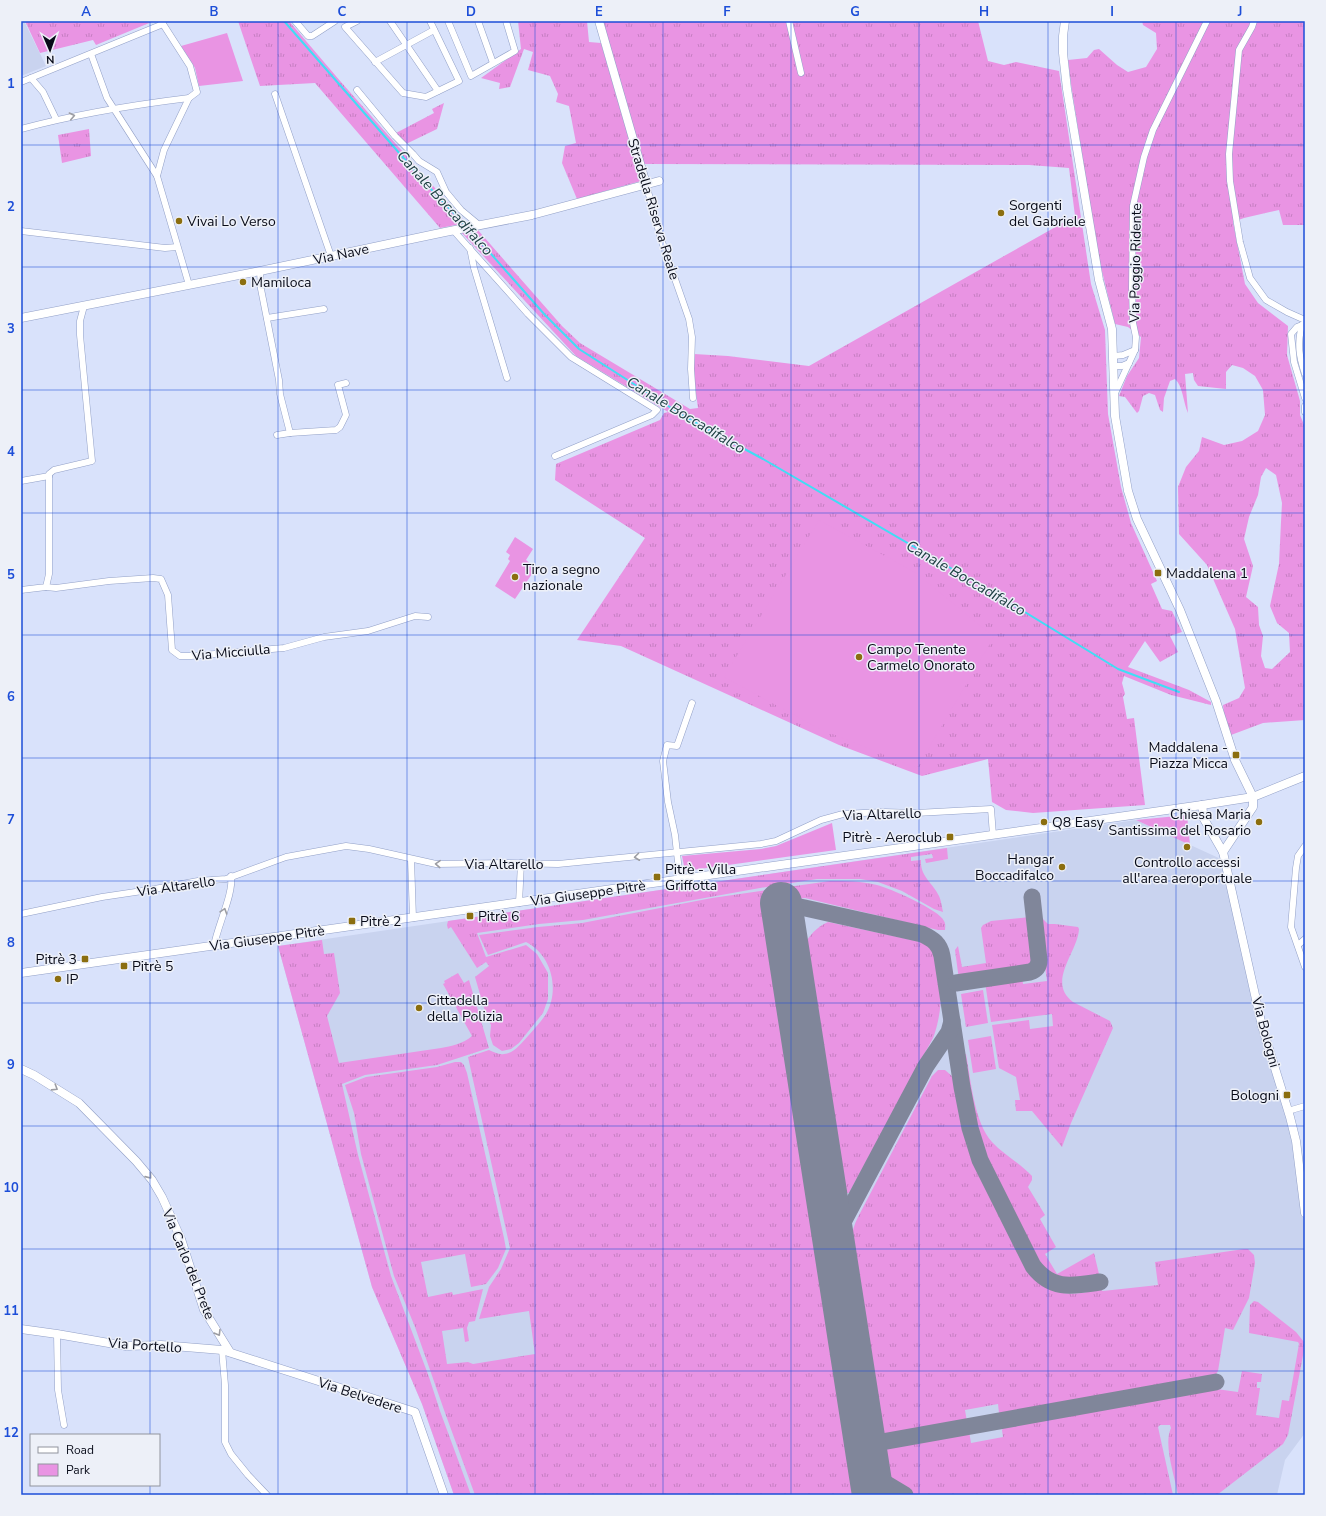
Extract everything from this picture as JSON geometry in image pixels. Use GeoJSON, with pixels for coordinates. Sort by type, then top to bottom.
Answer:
{"type":"FeatureCollection","features":[{"type":"Feature","properties":{"kind":"street"},"geometry":{"type":"LineString","coordinates":[[295,21],[308,36],[312,36],[335,21]]}},
{"type":"Feature","properties":{"kind":"street"},"geometry":{"type":"LineString","coordinates":[[357,21],[345,27],[403,93],[426,97],[459,81],[430,21]]}},
{"type":"Feature","properties":{"kind":"street"},"geometry":{"type":"LineString","coordinates":[[390,21],[438,91]]}},
{"type":"Feature","properties":{"kind":"street"},"geometry":{"type":"LineString","coordinates":[[478,21],[493,63]]}},
{"type":"Feature","properties":{"kind":"street"},"geometry":{"type":"LineString","coordinates":[[449,22],[471,76],[515,51],[506,21]]}},
{"type":"Feature","properties":{"kind":"street","name":"Stradella Riserva Reale"},"geometry":{"type":"LineString","coordinates":[[599,21],[661,239],[675,270],[689,319],[692,337],[691,369],[693,398]]}},
{"type":"Feature","properties":{"kind":"street"},"geometry":{"type":"LineString","coordinates":[[790,21],[801,74]]}},
{"type":"Feature","properties":{"kind":"street"},"geometry":{"type":"LineString","coordinates":[[1065,21],[1063,53],[1067,89],[1099,280],[1112,329],[1115,416],[1124,474],[1137,519],[1180,610],[1216,701],[1235,760],[1253,797],[1253,807],[1223,852]]}},
{"type":"Feature","properties":{"kind":"street","name":"Via Poggio Ridente"},"geometry":{"type":"LineString","coordinates":[[1114,394],[1135,350],[1136,337],[1133,324],[1132,288],[1133,206],[1144,157],[1153,130],[1207,21]]}},
{"type":"Feature","properties":{"kind":"street"},"geometry":{"type":"LineString","coordinates":[[1254,21],[1239,50],[1229,154],[1230,181],[1240,242],[1250,278],[1266,300],[1304,323]]}},
{"type":"Feature","properties":{"kind":"street"},"geometry":{"type":"LineString","coordinates":[[21,82],[162,23],[190,66],[197,92],[189,98],[164,150],[157,176]]}},
{"type":"Feature","properties":{"kind":"street"},"geometry":{"type":"LineString","coordinates":[[375,62],[434,30]]}},
{"type":"Feature","properties":{"kind":"street"},"geometry":{"type":"LineString","coordinates":[[91,54],[107,98],[115,108],[157,176],[189,285]]}},
{"type":"Feature","properties":{"kind":"street"},"geometry":{"type":"LineString","coordinates":[[31,78],[43,92],[56,119]]}},
{"type":"Feature","properties":{"kind":"street"},"geometry":{"type":"LineString","coordinates":[[357,90],[412,154],[419,161],[437,172],[446,192],[461,210],[477,225]]}},
{"type":"Feature","properties":{"kind":"street"},"geometry":{"type":"LineString","coordinates":[[274,94],[330,256]]}},
{"type":"Feature","properties":{"kind":"street"},"geometry":{"type":"LineString","coordinates":[[21,129],[56,119],[115,108],[189,98]]}},
{"type":"Feature","properties":{"kind":"street","name":"Via Nave"},"geometry":{"type":"LineString","coordinates":[[21,318],[532,215],[659,181]]}},
{"type":"Feature","properties":{"kind":"street"},"geometry":{"type":"LineString","coordinates":[[457,229],[470,248],[528,314],[571,357],[657,410],[652,415],[555,456]]}},
{"type":"Feature","properties":{"kind":"street"},"geometry":{"type":"LineString","coordinates":[[21,231],[165,248],[177,247]]}},
{"type":"Feature","properties":{"kind":"street"},"geometry":{"type":"LineString","coordinates":[[470,248],[476,276],[507,378]]}},
{"type":"Feature","properties":{"kind":"street"},"geometry":{"type":"LineString","coordinates":[[260,271],[279,380],[280,394],[290,432]]}},
{"type":"Feature","properties":{"kind":"street"},"geometry":{"type":"LineString","coordinates":[[46,587],[49,574],[50,474],[54,470],[92,462],[80,335],[80,321],[84,306]]}},
{"type":"Feature","properties":{"kind":"street"},"geometry":{"type":"LineString","coordinates":[[267,318],[324,309]]}},
{"type":"Feature","properties":{"kind":"street"},"geometry":{"type":"LineString","coordinates":[[1304,323],[1299,338],[1299,357],[1305,374]]}},
{"type":"Feature","properties":{"kind":"street"},"geometry":{"type":"LineString","coordinates":[[1304,323],[1297,327],[1291,334],[1294,362],[1305,398]]}},
{"type":"Feature","properties":{"kind":"street"},"geometry":{"type":"LineString","coordinates":[[1114,356],[1123,355],[1135,350]]}},
{"type":"Feature","properties":{"kind":"street"},"geometry":{"type":"LineString","coordinates":[[1113,366],[1122,366],[1129,363]]}},
{"type":"Feature","properties":{"kind":"street"},"geometry":{"type":"LineString","coordinates":[[277,435],[290,432],[336,430],[340,427],[346,415],[338,385],[346,383]]}},
{"type":"Feature","properties":{"kind":"street"},"geometry":{"type":"LineString","coordinates":[[1305,406],[1305,412]]}},
{"type":"Feature","properties":{"kind":"street"},"geometry":{"type":"LineString","coordinates":[[21,481],[50,476]]}},
{"type":"Feature","properties":{"kind":"street","name":"Via Micciulla"},"geometry":{"type":"LineString","coordinates":[[21,590],[46,587],[56,588],[109,581],[153,578],[160,579],[168,595],[172,650],[180,656],[284,648],[324,637],[368,631],[415,616],[428,617]]}},
{"type":"Feature","properties":{"kind":"street"},"geometry":{"type":"LineString","coordinates":[[680,880],[675,835],[668,802],[663,762],[667,745],[677,746],[692,703]]}},
{"type":"Feature","properties":{"kind":"street","name":"Via Giuseppe Pitrè"},"geometry":{"type":"LineString","coordinates":[[21,973],[1202,805],[1253,797],[1305,776]]}},
{"type":"Feature","properties":{"kind":"street","name":"Via Bologni"},"geometry":{"type":"LineString","coordinates":[[1202,805],[1204,819],[1223,852],[1262,1026],[1296,1142],[1305,1213]]}},
{"type":"Feature","properties":{"kind":"street","name":"Via Altarello"},"geometry":{"type":"LineString","coordinates":[[21,914],[102,897],[198,881],[226,879],[286,856],[346,846],[368,849],[436,864],[558,864],[761,844],[776,841],[821,820],[843,814],[883,812],[916,813],[991,809],[993,835]]}},
{"type":"Feature","properties":{"kind":"street"},"geometry":{"type":"LineString","coordinates":[[1305,846],[1298,856],[1291,927],[1305,967]]}},
{"type":"Feature","properties":{"kind":"street"},"geometry":{"type":"LineString","coordinates":[[411,859],[413,918]]}},
{"type":"Feature","properties":{"kind":"street"},"geometry":{"type":"LineString","coordinates":[[519,902],[521,863]]}},
{"type":"Feature","properties":{"kind":"street"},"geometry":{"type":"LineString","coordinates":[[214,946],[232,888],[231,876]]}},
{"type":"Feature","properties":{"kind":"street"},"geometry":{"type":"LineString","coordinates":[[1298,945],[1305,939]]}},
{"type":"Feature","properties":{"kind":"street","name":"Via Carlo del Prete"},"geometry":{"type":"LineString","coordinates":[[21,1069],[34,1075],[79,1103],[136,1161],[152,1180],[162,1197],[181,1239],[204,1310],[226,1351]]}},
{"type":"Feature","properties":{"kind":"street"},"geometry":{"type":"LineString","coordinates":[[1288,1111],[1305,1106]]}},
{"type":"Feature","properties":{"kind":"street","name":"Via Portello"},"geometry":{"type":"LineString","coordinates":[[21,1329],[126,1346],[161,1345],[226,1351]]}},
{"type":"Feature","properties":{"kind":"street"},"geometry":{"type":"LineString","coordinates":[[57,1334],[58,1390],[64,1425]]}},
{"type":"Feature","properties":{"kind":"street"},"geometry":{"type":"LineString","coordinates":[[226,1351],[225,1442],[231,1454],[267,1495]]}},
{"type":"Feature","properties":{"kind":"street","name":"Via Belvedere"},"geometry":{"type":"LineString","coordinates":[[226,1351],[414,1412],[444,1495]]}},
{"type":"Feature","properties":{"kind":"shaded area"},"geometry":{"type":"Polygon","coordinates":[[[21,21],[24,21],[46,66],[21,76],[21,21]]]}},
{"type":"Feature","properties":{"kind":"shaded area"},"geometry":{"type":"Polygon","coordinates":[[[1136,820],[1223,860],[1290,1130],[1305,1230],[1305,1433],[1285,1460],[1277,1495],[454,1495],[422,1404],[372,1287],[278,946],[1136,820]]]}},
{"type":"Feature","properties":{"kind":"green space"},"geometry":{"type":"Polygon","coordinates":[[[25,21],[154,21],[96,45],[93,40],[40,53],[25,21]]]}},
{"type":"Feature","properties":{"kind":"green space"},"geometry":{"type":"Polygon","coordinates":[[[238,21],[289,21],[466,223],[440,228],[315,83],[260,86],[238,21]]]}},
{"type":"Feature","properties":{"kind":"green space"},"geometry":{"type":"Polygon","coordinates":[[[518,21],[587,21],[589,42],[601,43],[641,181],[577,199],[562,163],[565,146],[576,143],[569,106],[556,102],[558,94],[550,76],[528,70],[533,52],[524,49],[510,87],[499,89],[500,83],[481,78],[521,49],[518,21]]]}},
{"type":"Feature","properties":{"kind":"green space"},"geometry":{"type":"Polygon","coordinates":[[[602,21],[978,21],[988,61],[1004,65],[1016,62],[1059,71],[1091,284],[1105,330],[1108,414],[1121,487],[1131,523],[1157,581],[1151,584],[1162,609],[1172,611],[1182,632],[1170,636],[1178,652],[1160,662],[1145,641],[1128,667],[1189,690],[1211,702],[1211,705],[1171,695],[1124,676],[1122,683],[1125,694],[1123,697],[1127,719],[1134,718],[1145,805],[1033,813],[1006,810],[992,802],[988,759],[922,776],[839,745],[621,646],[577,640],[645,538],[555,480],[556,464],[660,420],[664,413],[668,412],[576,356],[461,232],[477,229],[562,326],[580,343],[690,409],[698,408],[694,379],[694,354],[728,356],[809,366],[1075,216],[1069,168],[1029,165],[644,164],[602,21]]]}},
{"type":"Feature","properties":{"kind":"green space"},"geometry":{"type":"Polygon","coordinates":[[[1142,21],[1305,21],[1305,225],[1283,225],[1279,210],[1233,222],[1245,284],[1258,303],[1288,326],[1287,355],[1300,401],[1300,415],[1305,427],[1305,720],[1263,723],[1231,735],[1224,716],[1223,705],[1239,698],[1245,688],[1235,629],[1207,565],[1179,534],[1178,487],[1186,467],[1199,451],[1202,437],[1224,445],[1242,441],[1258,431],[1265,415],[1263,390],[1255,376],[1243,368],[1232,365],[1226,372],[1226,389],[1198,386],[1194,380],[1193,373],[1185,374],[1188,413],[1180,386],[1175,379],[1170,381],[1164,398],[1163,412],[1160,410],[1155,395],[1149,393],[1143,396],[1139,411],[1137,413],[1125,397],[1119,396],[1127,376],[1139,358],[1141,337],[1128,327],[1115,324],[1098,255],[1068,60],[1087,58],[1094,50],[1099,49],[1117,65],[1128,72],[1146,67],[1157,49],[1156,33],[1143,25],[1142,21]],[[1266,468],[1261,477],[1258,495],[1249,517],[1244,539],[1253,566],[1246,597],[1258,607],[1259,625],[1263,636],[1261,656],[1265,668],[1272,669],[1290,652],[1289,633],[1277,623],[1270,606],[1279,564],[1282,503],[1276,475],[1266,468]]]}},
{"type":"Feature","properties":{"kind":"green space"},"geometry":{"type":"Polygon","coordinates":[[[227,33],[243,81],[199,86],[195,68],[181,46],[227,33]]]}},
{"type":"Feature","properties":{"kind":"green space"},"geometry":{"type":"Polygon","coordinates":[[[444,103],[437,129],[406,144],[396,133],[434,113],[432,109],[444,103]]]}},
{"type":"Feature","properties":{"kind":"green space"},"geometry":{"type":"Polygon","coordinates":[[[89,129],[91,156],[62,163],[58,135],[89,129]]]}},
{"type":"Feature","properties":{"kind":"green space","name":"Campo Tenente Carmelo Onorato"},"geometry":{"type":"Polygon","coordinates":[[[819,520],[916,573],[994,637],[917,768],[820,729],[724,677],[819,520]]]}},
{"type":"Feature","properties":{"kind":"green space","name":"Tiro a segno nazionale"},"geometry":{"type":"Polygon","coordinates":[[[515,537],[533,549],[526,560],[536,568],[515,599],[495,586],[510,561],[508,559],[510,555],[506,552],[515,537]]]}},
{"type":"Feature","properties":{"kind":"green space"},"geometry":{"type":"Polygon","coordinates":[[[1187,815],[1190,845],[1136,820],[1187,815]]]}},
{"type":"Feature","properties":{"kind":"green space"},"geometry":{"type":"Polygon","coordinates":[[[832,823],[836,850],[685,871],[682,856],[761,849],[776,846],[832,823]]]}},
{"type":"Feature","properties":{"kind":"green space"},"geometry":{"type":"Polygon","coordinates":[[[947,848],[948,859],[926,863],[925,859],[933,858],[932,854],[911,857],[911,861],[921,860],[921,866],[925,875],[939,896],[943,912],[934,909],[902,891],[878,882],[860,879],[817,879],[583,920],[539,924],[477,933],[486,957],[526,945],[537,954],[548,973],[548,999],[543,1013],[519,1043],[511,1049],[502,1051],[493,1045],[490,1036],[491,1025],[486,1015],[475,977],[489,966],[486,962],[477,968],[451,927],[448,929],[447,925],[448,921],[947,848]]]}},
{"type":"Feature","properties":{"kind":"green space"},"geometry":{"type":"Polygon","coordinates":[[[830,881],[865,883],[892,890],[934,911],[945,922],[945,930],[938,930],[805,898],[761,904],[854,1495],[475,1495],[415,1327],[394,1276],[361,1154],[354,1113],[345,1085],[366,1077],[437,1067],[455,1062],[461,1062],[464,1065],[506,1249],[498,1268],[486,1284],[471,1287],[465,1254],[421,1262],[428,1297],[452,1292],[453,1295],[483,1289],[475,1321],[469,1322],[467,1328],[469,1341],[465,1342],[463,1328],[442,1331],[447,1364],[468,1362],[473,1364],[535,1354],[529,1311],[479,1319],[489,1287],[501,1269],[510,1248],[468,1057],[489,1050],[498,1054],[504,1054],[511,1052],[518,1047],[546,1014],[550,1005],[553,984],[551,974],[542,955],[526,942],[488,955],[479,935],[582,923],[712,898],[830,881]]]}},
{"type":"Feature","properties":{"kind":"green space"},"geometry":{"type":"Polygon","coordinates":[[[1030,917],[1034,922],[1038,952],[1038,958],[1034,966],[1030,969],[1022,971],[959,980],[955,950],[958,946],[962,967],[986,963],[981,928],[983,925],[991,921],[1030,917]]]}},
{"type":"Feature","properties":{"kind":"green space"},"geometry":{"type":"Polygon","coordinates":[[[1039,918],[1042,918],[1048,924],[1078,927],[1077,938],[1063,976],[1062,985],[1065,994],[1073,1002],[1110,1021],[1113,1028],[1062,1147],[1032,1111],[1016,1111],[1015,1100],[1020,1100],[1016,1077],[999,1068],[992,1025],[1029,1020],[1030,1029],[1053,1026],[1052,1014],[991,1022],[985,982],[1022,976],[1023,984],[1047,981],[1039,918]]]}},
{"type":"Feature","properties":{"kind":"green space"},"geometry":{"type":"Polygon","coordinates":[[[828,922],[926,943],[933,952],[940,975],[941,1002],[933,1038],[849,1193],[843,1193],[804,946],[808,938],[820,926],[828,922]]]}},
{"type":"Feature","properties":{"kind":"green space"},"geometry":{"type":"Polygon","coordinates":[[[322,940],[324,954],[334,953],[340,993],[327,1016],[339,1063],[441,1048],[465,1041],[472,1036],[443,984],[445,983],[444,981],[458,973],[464,983],[469,980],[489,1048],[437,1065],[365,1075],[342,1084],[358,1155],[391,1276],[471,1495],[454,1495],[422,1404],[372,1287],[278,946],[322,940]]]}},
{"type":"Feature","properties":{"kind":"green space"},"geometry":{"type":"Polygon","coordinates":[[[983,990],[988,1023],[966,1027],[961,994],[983,990]]]}},
{"type":"Feature","properties":{"kind":"green space"},"geometry":{"type":"Polygon","coordinates":[[[991,1036],[996,1069],[973,1073],[968,1040],[991,1036]]]}},
{"type":"Feature","properties":{"kind":"green space"},"geometry":{"type":"Polygon","coordinates":[[[966,1054],[977,1112],[986,1134],[997,1147],[1032,1176],[1032,1180],[1028,1187],[1045,1215],[1040,1219],[1056,1247],[1045,1254],[1057,1274],[1094,1253],[1099,1274],[1095,1279],[1060,1282],[1047,1276],[1034,1257],[978,1147],[970,1113],[962,1055],[966,1054]]]}},
{"type":"Feature","properties":{"kind":"green space"},"geometry":{"type":"Polygon","coordinates":[[[938,1070],[945,1070],[953,1077],[961,1121],[968,1144],[987,1188],[1026,1269],[1046,1287],[1060,1292],[1077,1293],[1098,1289],[1103,1291],[1158,1285],[1155,1262],[1244,1249],[1248,1249],[1254,1255],[1255,1263],[1249,1298],[1233,1330],[1225,1328],[1218,1371],[1214,1377],[1004,1415],[999,1413],[998,1404],[965,1410],[967,1422],[886,1436],[882,1434],[852,1246],[852,1235],[858,1217],[932,1076],[938,1070]]]}},
{"type":"Feature","properties":{"kind":"green space"},"geometry":{"type":"Polygon","coordinates":[[[1254,1301],[1258,1302],[1296,1332],[1304,1342],[1304,1350],[1288,1435],[1283,1444],[1217,1495],[1178,1495],[1170,1461],[1168,1443],[1171,1428],[1170,1425],[1160,1425],[1158,1427],[1173,1495],[909,1495],[893,1486],[888,1479],[884,1451],[885,1448],[891,1445],[969,1431],[971,1443],[1003,1437],[1002,1430],[1005,1425],[1209,1388],[1238,1392],[1242,1371],[1262,1374],[1261,1382],[1257,1382],[1257,1388],[1260,1388],[1256,1415],[1279,1418],[1282,1400],[1289,1401],[1299,1344],[1298,1342],[1249,1333],[1250,1305],[1254,1301]]]}},
{"type":"Feature","properties":{"kind":"waterway","name":"Canale Boccadifalco"},"geometry":{"type":"LineString","coordinates":[[284,21],[428,186],[466,226]]}},
{"type":"Feature","properties":{"kind":"waterway","name":"Canale Boccadifalco"},"geometry":{"type":"LineString","coordinates":[[469,229],[545,315],[579,349],[687,418],[763,459],[997,595],[1118,669],[1179,692]]}},
{"type":"Feature","properties":{"kind":"taxiway"},"geometry":{"type":"LineString","coordinates":[[956,983],[1030,972],[1037,968],[1039,960],[1032,897]]}},
{"type":"Feature","properties":{"kind":"taxiway"},"geometry":{"type":"LineString","coordinates":[[781,909],[795,906],[922,934],[933,940],[938,945],[942,956],[962,1087],[970,1128],[980,1160],[1033,1266],[1040,1274],[1048,1280],[1064,1285],[1081,1285],[1100,1282]]}},
{"type":"Feature","properties":{"kind":"taxiway"},"geometry":{"type":"LineString","coordinates":[[833,1241],[926,1066],[949,1032],[952,1021]]}},
{"type":"Feature","properties":{"kind":"taxiway"},"geometry":{"type":"LineString","coordinates":[[865,1445],[1216,1382]]}},
{"type":"Feature","properties":{"kind":"taxiway"},"geometry":{"type":"LineString","coordinates":[[870,1474],[905,1495]]}},
{"type":"Feature","properties":{"kind":"runway"},"geometry":{"type":"LineString","coordinates":[[781,903],[873,1495]]}},
{"type":"Feature","properties":{"kind":"place","name":"Sorgenti del Gabriele"},"geometry":{"type":"Point","coordinates":[1001,213]}},
{"type":"Feature","properties":{"kind":"place","name":"Vivai Lo Verso"},"geometry":{"type":"Point","coordinates":[179,221]}},
{"type":"Feature","properties":{"kind":"place","name":"Mamiloca"},"geometry":{"type":"Point","coordinates":[243,282]}},
{"type":"Feature","properties":{"kind":"place","name":"Maddalena 1"},"geometry":{"type":"Point","coordinates":[1158,573]}},
{"type":"Feature","properties":{"kind":"place","name":"Tiro a segno nazionale"},"geometry":{"type":"Point","coordinates":[515,577]}},
{"type":"Feature","properties":{"kind":"place","name":"Campo Tenente Carmelo Onorato"},"geometry":{"type":"Point","coordinates":[859,657]}},
{"type":"Feature","properties":{"kind":"place","name":"Maddalena - Piazza Micca"},"geometry":{"type":"Point","coordinates":[1236,755]}},
{"type":"Feature","properties":{"kind":"place","name":"Q8 Easy"},"geometry":{"type":"Point","coordinates":[1044,822]}},
{"type":"Feature","properties":{"kind":"place","name":"Chiesa Maria Santissima del Rosario"},"geometry":{"type":"Point","coordinates":[1259,822]}},
{"type":"Feature","properties":{"kind":"place","name":"Pitrè - Aeroclub"},"geometry":{"type":"Point","coordinates":[950,837]}},
{"type":"Feature","properties":{"kind":"place","name":"Controllo accessi all'area aeroportuale"},"geometry":{"type":"Point","coordinates":[1187,847]}},
{"type":"Feature","properties":{"kind":"place","name":"Hangar Boccadifalco"},"geometry":{"type":"Point","coordinates":[1062,867]}},
{"type":"Feature","properties":{"kind":"place","name":"Pitrè - Villa Griffotta"},"geometry":{"type":"Point","coordinates":[657,877]}},
{"type":"Feature","properties":{"kind":"place","name":"Pitrè 6"},"geometry":{"type":"Point","coordinates":[470,916]}},
{"type":"Feature","properties":{"kind":"place","name":"Pitrè 2"},"geometry":{"type":"Point","coordinates":[352,921]}},
{"type":"Feature","properties":{"kind":"place","name":"Pitrè 3"},"geometry":{"type":"Point","coordinates":[85,959]}},
{"type":"Feature","properties":{"kind":"place","name":"Pitrè 5"},"geometry":{"type":"Point","coordinates":[124,966]}},
{"type":"Feature","properties":{"kind":"place","name":"IP"},"geometry":{"type":"Point","coordinates":[58,979]}},
{"type":"Feature","properties":{"kind":"place","name":"Cittadella della Polizia"},"geometry":{"type":"Point","coordinates":[419,1008]}},
{"type":"Feature","properties":{"kind":"place","name":"Bologni"},"geometry":{"type":"Point","coordinates":[1287,1095]}}]}
